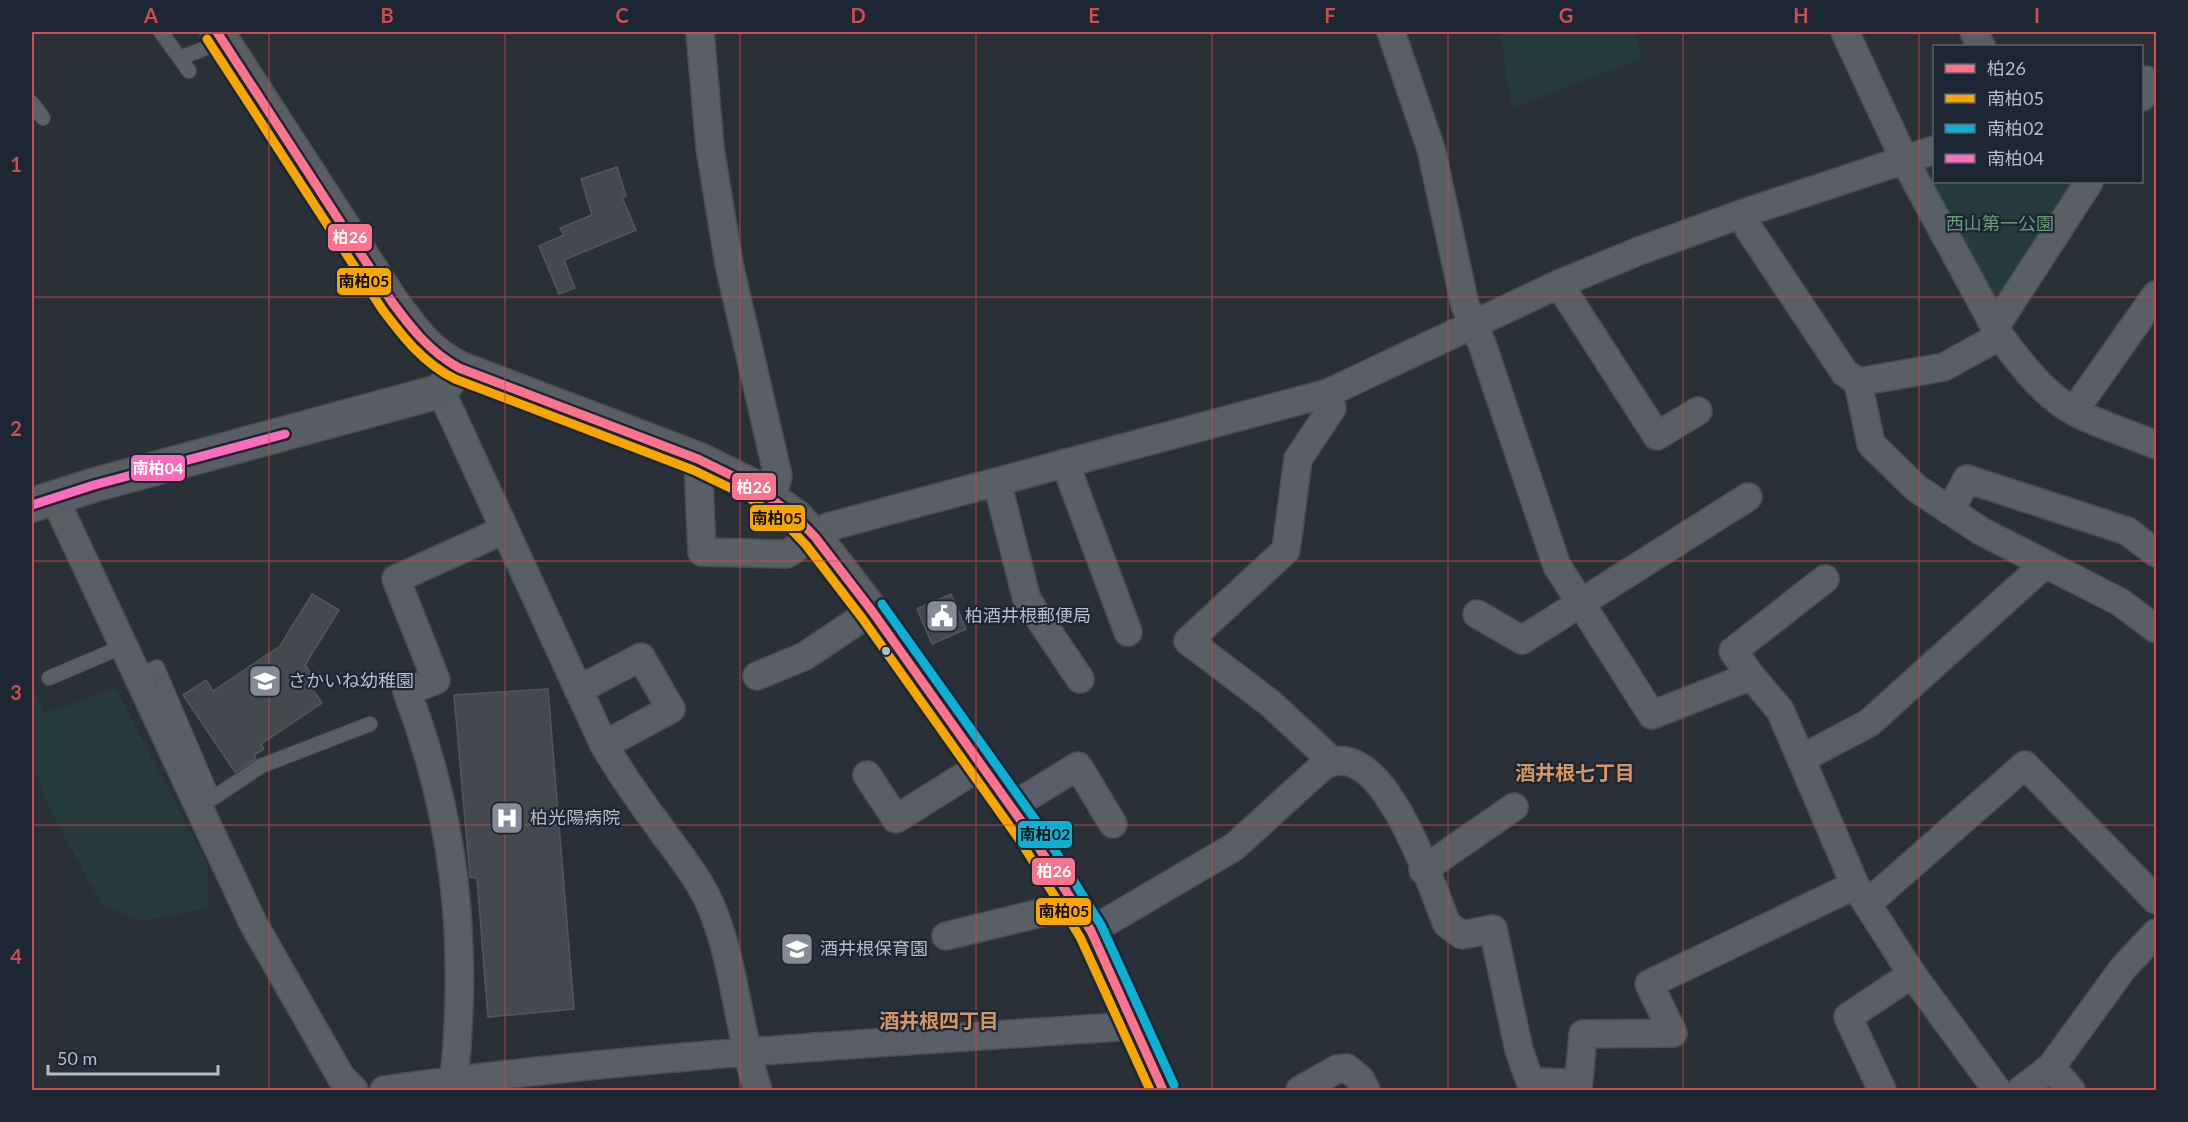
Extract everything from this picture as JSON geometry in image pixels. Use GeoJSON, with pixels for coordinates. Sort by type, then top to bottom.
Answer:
{"type":"FeatureCollection","features":[{"type":"Feature","properties":{"kind":"street"},"geometry":{"type":"LineString","coordinates":[[700,32],[710,148],[729,264],[778,476],[772,498]]}},
{"type":"Feature","properties":{"kind":"street"},"geometry":{"type":"LineString","coordinates":[[1391,32],[1431,149],[1465,305],[1557,566],[1652,715],[1751,676]]}},
{"type":"Feature","properties":{"kind":"street"},"geometry":{"type":"LineString","coordinates":[[1845,32],[1905,160],[1996,328],[2037,382],[2073,411],[2157,446]]}},
{"type":"Feature","properties":{"kind":"street"},"geometry":{"type":"LineString","coordinates":[[221,36],[398,311],[450,380],[504,530],[604,745],[628,784],[694,874],[711,905],[724,946],[746,1053],[758,1090]]}},
{"type":"Feature","properties":{"kind":"street"},"geometry":{"type":"LineString","coordinates":[[698,459],[702,552],[787,554],[828,527],[1328,393],[1559,284],[1744,213],[1933,151]]}},
{"type":"Feature","properties":{"kind":"street"},"geometry":{"type":"LineString","coordinates":[[1858,382],[1944,367],[1996,328],[2088,183]]}},
{"type":"Feature","properties":{"kind":"street"},"geometry":{"type":"LineString","coordinates":[[1744,213],[1749,229],[1845,373],[1858,382],[1871,444],[1916,488],[1950,511],[1981,531],[2120,602],[2157,629]]}},
{"type":"Feature","properties":{"kind":"street"},"geometry":{"type":"LineString","coordinates":[[1559,284],[1658,436],[1698,411]]}},
{"type":"Feature","properties":{"kind":"street"},"geometry":{"type":"LineString","coordinates":[[2073,411],[2157,295]]}},
{"type":"Feature","properties":{"kind":"street"},"geometry":{"type":"LineString","coordinates":[[354,1090],[341,1077],[253,923],[206,802],[124,646],[43,501],[450,380],[698,459],[753,486],[795,516],[815,537],[872,611],[1011,807],[1070,898],[1091,931],[1162,1090]]}},
{"type":"Feature","properties":{"kind":"street"},"geometry":{"type":"LineString","coordinates":[[1328,393],[1332,408],[1298,459],[1286,550],[1188,641],[1270,703],[1331,760],[1367,769],[1383,785],[1395,804],[1447,924],[1462,935],[1493,930],[1519,1050],[1530,1081],[1578,1088],[1583,1034],[1673,1033],[1649,984],[1861,894],[2025,765],[2157,900]]}},
{"type":"Feature","properties":{"kind":"street"},"geometry":{"type":"LineString","coordinates":[[1065,464],[1128,632]]}},
{"type":"Feature","properties":{"kind":"street"},"geometry":{"type":"LineString","coordinates":[[1950,511],[1967,479],[2127,531],[2157,554]]}},
{"type":"Feature","properties":{"kind":"street"},"geometry":{"type":"LineString","coordinates":[[998,482],[1027,600],[1080,679]]}},
{"type":"Feature","properties":{"kind":"street"},"geometry":{"type":"LineString","coordinates":[[1477,614],[1521,640],[1748,497]]}},
{"type":"Feature","properties":{"kind":"street"},"geometry":{"type":"LineString","coordinates":[[454,1080],[461,1015],[455,875],[439,789],[407,692],[436,681],[396,579],[504,530]]}},
{"type":"Feature","properties":{"kind":"street"},"geometry":{"type":"LineString","coordinates":[[1801,759],[1869,723],[2045,564]]}},
{"type":"Feature","properties":{"kind":"street"},"geometry":{"type":"LineString","coordinates":[[1825,579],[1733,651],[1780,710],[1861,894],[1912,974],[1997,1090]]}},
{"type":"Feature","properties":{"kind":"street"},"geometry":{"type":"LineString","coordinates":[[757,676],[806,656],[872,611]]}},
{"type":"Feature","properties":{"kind":"street"},"geometry":{"type":"LineString","coordinates":[[578,690],[641,657],[671,709],[604,745]]}},
{"type":"Feature","properties":{"kind":"street"},"geometry":{"type":"LineString","coordinates":[[1091,931],[1234,847],[1331,760]]}},
{"type":"Feature","properties":{"kind":"street"},"geometry":{"type":"LineString","coordinates":[[867,775],[896,819],[982,765]]}},
{"type":"Feature","properties":{"kind":"street"},"geometry":{"type":"LineString","coordinates":[[1011,807],[1078,766],[1113,824]]}},
{"type":"Feature","properties":{"kind":"street"},"geometry":{"type":"LineString","coordinates":[[1423,870],[1514,807]]}},
{"type":"Feature","properties":{"kind":"street"},"geometry":{"type":"LineString","coordinates":[[946,936],[1053,910],[1070,898]]}},
{"type":"Feature","properties":{"kind":"street"},"geometry":{"type":"LineString","coordinates":[[2021,1090],[2051,1067],[2124,967],[2155,939]]}},
{"type":"Feature","properties":{"kind":"street"},"geometry":{"type":"LineString","coordinates":[[1882,1090],[1848,1017],[1912,974]]}},
{"type":"Feature","properties":{"kind":"street"},"geometry":{"type":"LineString","coordinates":[[384,1090],[454,1080],[746,1053],[1132,1026]]}},
{"type":"Feature","properties":{"kind":"street"},"geometry":{"type":"LineString","coordinates":[[2051,1067],[2070,1090]]}},
{"type":"Feature","properties":{"kind":"street"},"geometry":{"type":"LineString","coordinates":[[1300,1090],[1337,1069],[1347,1068],[1360,1079],[1366,1090]]}},
{"type":"Feature","properties":{"kind":"lane"},"geometry":{"type":"LineString","coordinates":[[161,32],[189,71]]}},
{"type":"Feature","properties":{"kind":"lane"},"geometry":{"type":"LineString","coordinates":[[180,58],[221,36]]}},
{"type":"Feature","properties":{"kind":"lane"},"geometry":{"type":"LineString","coordinates":[[32,104],[43,118]]}},
{"type":"Feature","properties":{"kind":"lane"},"geometry":{"type":"LineString","coordinates":[[49,678],[124,646]]}},
{"type":"Feature","properties":{"kind":"lane"},"geometry":{"type":"LineString","coordinates":[[206,802],[261,766],[370,724]]}},
{"type":"Feature","properties":{"kind":"green space"},"geometry":{"type":"Polygon","coordinates":[[[1500,32],[1634,32],[1643,58],[1512,108],[1500,32]]]}},
{"type":"Feature","properties":{"kind":"green space","name":"西山第一公園"},"geometry":{"type":"Polygon","coordinates":[[[1933,162],[1933,183],[2078,183],[1999,302],[1994,303],[1925,172],[1927,164],[1933,162]]]}},
{"type":"Feature","properties":{"kind":"green space"},"geometry":{"type":"Polygon","coordinates":[[[32,683],[44,714],[115,687],[208,865],[208,908],[142,921],[102,905],[47,804],[32,762],[32,683]]]}},
{"type":"Feature","properties":{"kind":"building"},"geometry":{"type":"Polygon","coordinates":[[[617,167],[626,196],[622,197],[636,230],[564,260],[575,288],[559,294],[539,246],[564,235],[560,228],[592,215],[581,179],[617,167]]]}},
{"type":"Feature","properties":{"kind":"building"},"geometry":{"type":"Polygon","coordinates":[[[312,594],[339,610],[305,665],[311,673],[305,678],[322,703],[261,744],[264,749],[254,755],[256,759],[235,772],[183,695],[206,680],[213,691],[280,646],[312,594]]]}},
{"type":"Feature","properties":{"kind":"building"},"geometry":{"type":"Polygon","coordinates":[[[951,594],[966,629],[932,644],[917,609],[951,594]]]}},
{"type":"Feature","properties":{"kind":"building"},"geometry":{"type":"Polygon","coordinates":[[[548,689],[574,1009],[488,1017],[477,878],[470,877],[454,695],[548,689]]]}},
{"type":"Feature","properties":{"kind":"transit line","name":"柏26"},"geometry":{"type":"LineString","coordinates":[[217,32],[392,302],[414,330],[439,355],[459,368],[698,459],[753,486],[795,516],[815,537],[872,611],[1031,835],[1091,931],[1163,1090]]}},
{"type":"Feature","properties":{"kind":"transit line","name":"南柏05"},"geometry":{"type":"LineString","coordinates":[[207,39],[382,309],[423,357],[455,379],[693,470],[747,496],[787,525],[806,545],[862,618],[1021,842],[1080,937],[1150,1090]]}},
{"type":"Feature","properties":{"kind":"transit line","name":"南柏04"},"geometry":{"type":"LineString","coordinates":[[32,505],[94,485],[285,434]]}},
{"type":"Feature","properties":{"kind":"transit line","name":"南柏02"},"geometry":{"type":"LineString","coordinates":[[882,604],[1041,828],[1101,925],[1174,1085]]}},
{"type":"Feature","properties":{"kind":"place","name":"柏酒井根郵便局"},"geometry":{"type":"Point","coordinates":[942,616]}},
{"type":"Feature","properties":{"kind":"place","name":"さかいね幼稚園"},"geometry":{"type":"Point","coordinates":[265,681]}},
{"type":"Feature","properties":{"kind":"place","name":"柏光陽病院"},"geometry":{"type":"Point","coordinates":[507,818]}},
{"type":"Feature","properties":{"kind":"place","name":"酒井根保育園"},"geometry":{"type":"Point","coordinates":[797,949]}},
{"type":"Feature","properties":{"kind":"district","name":"酒井根七丁目"},"geometry":{"type":"Point","coordinates":[1575,773]}},
{"type":"Feature","properties":{"kind":"district","name":"酒井根四丁目"},"geometry":{"type":"Point","coordinates":[939,1021]}}]}
